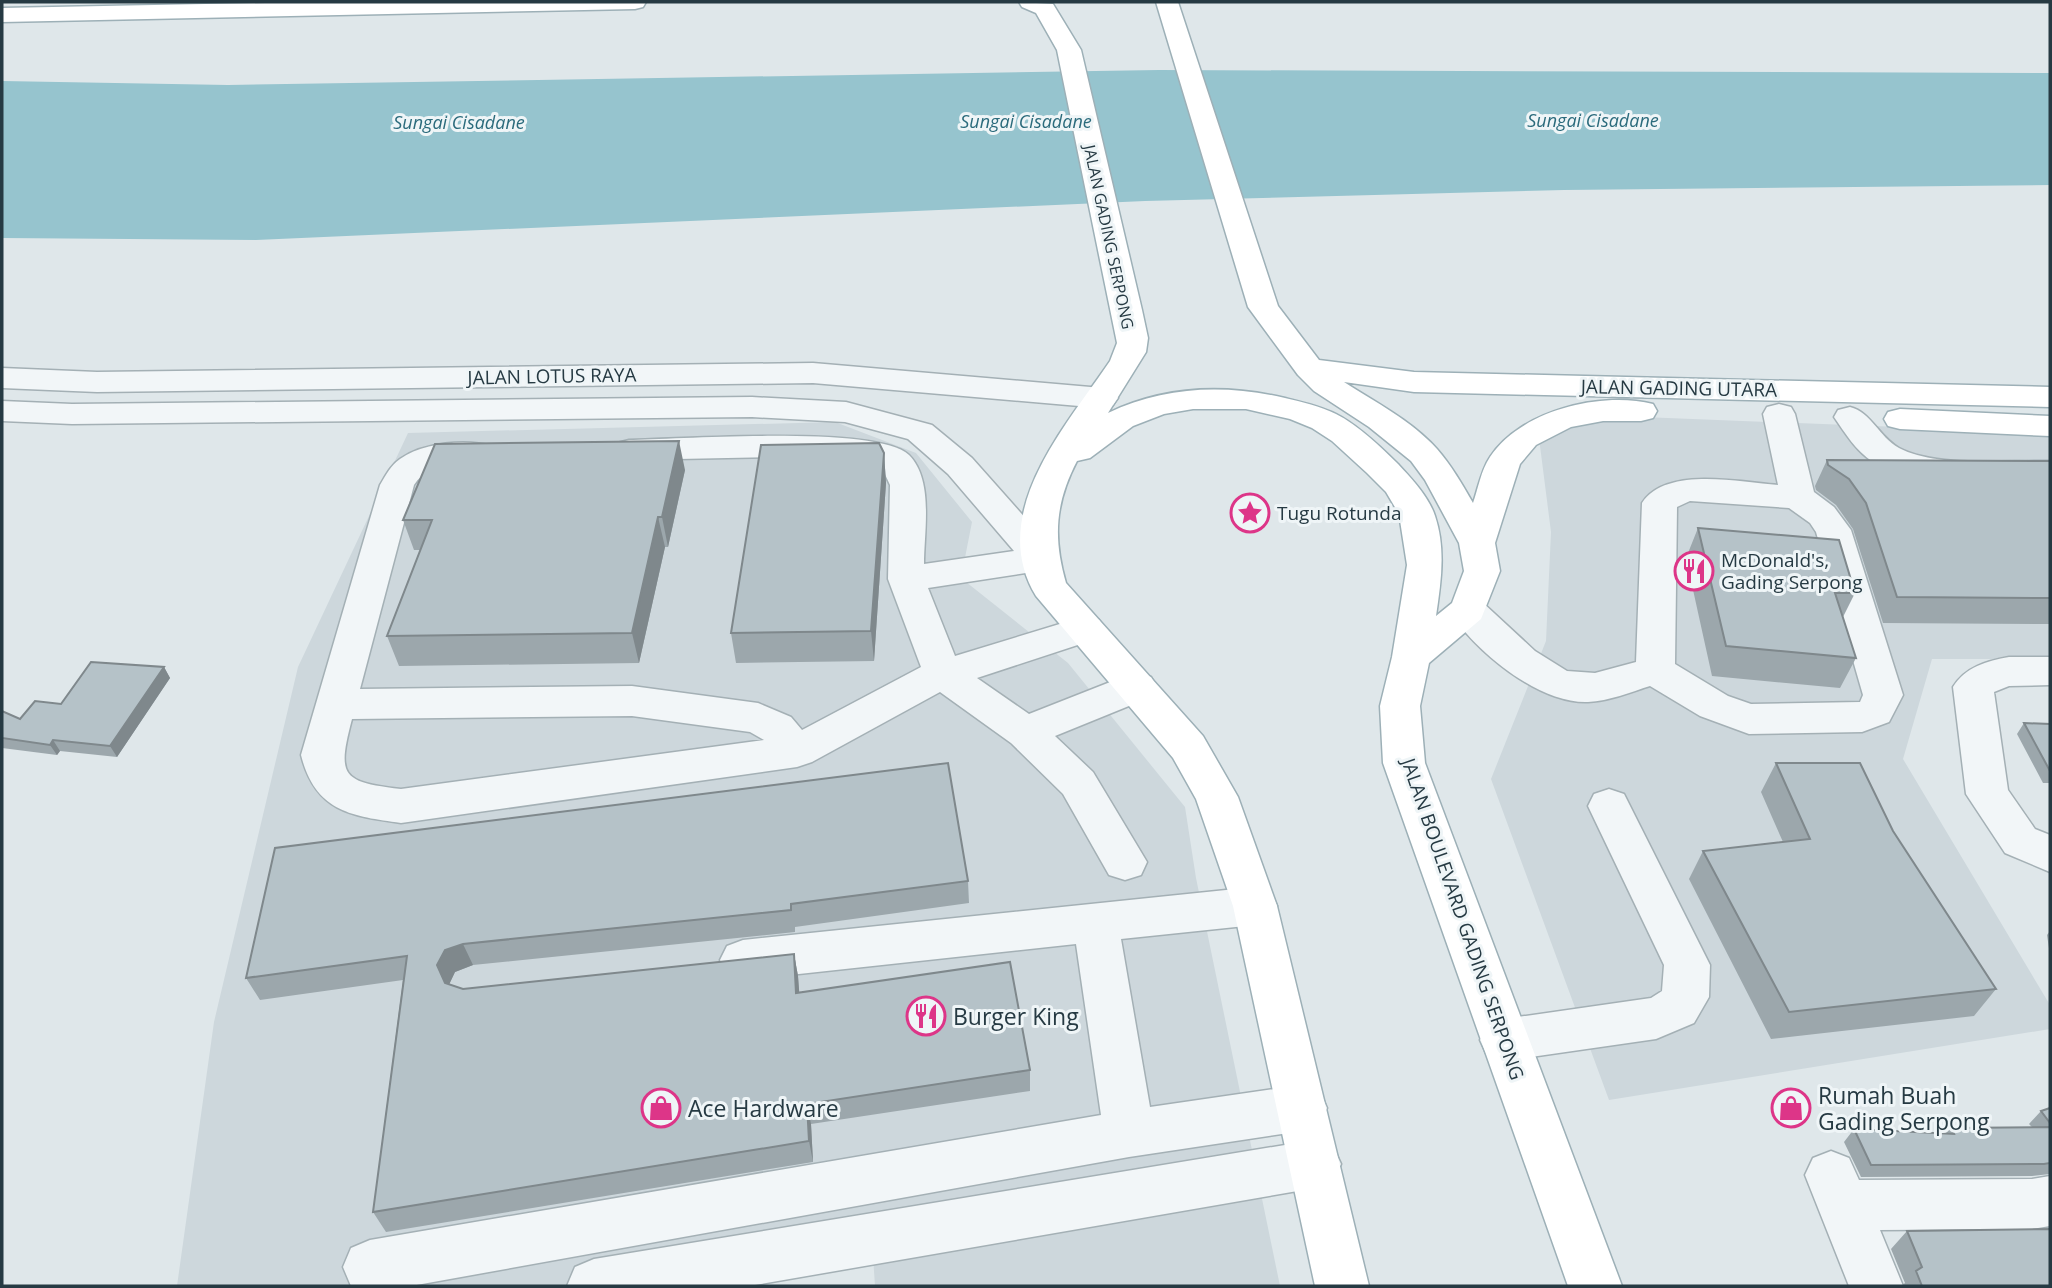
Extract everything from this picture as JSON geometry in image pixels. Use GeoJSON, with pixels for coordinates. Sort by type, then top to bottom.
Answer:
{"type":"FeatureCollection","features":[{"type":"Feature","properties":{"kind":"main road"},"geometry":{"type":"LineString","coordinates":[[2,15],[635,2]]}},
{"type":"Feature","properties":{"kind":"main road","name":"JALAN GADING SERPONG"},"geometry":{"type":"LineString","coordinates":[[1031,2],[1045,9],[1069,50],[1127,310],[1132,347],[1102,398]]}},
{"type":"Feature","properties":{"kind":"main road"},"geometry":{"type":"LineString","coordinates":[[1167,2],[1263,307],[1317,376],[1381,420],[1423,454],[1440,476],[1477,543],[1482,570],[1468,610],[1412,657]]}},
{"type":"Feature","properties":{"kind":"main road","name":"JALAN GADING UTARA"},"geometry":{"type":"LineString","coordinates":[[1317,376],[2050,420]]}},
{"type":"Feature","properties":{"kind":"main road"},"geometry":{"type":"LineString","coordinates":[[1102,398],[1050,476],[1038,510],[1039,559],[1049,587],[1188,747],[1217,797],[1255,905],[1342,1286]]}},
{"type":"Feature","properties":{"kind":"main road","name":"JALAN BOULEVARD GADING SERPONG"},"geometry":{"type":"LineString","coordinates":[[1056,467],[1121,419],[1157,405],[1193,399],[1246,399],[1301,412],[1324,421],[1344,434],[1398,485],[1417,514],[1425,565],[1412,657],[1400,706],[1404,763],[1595,1286]]}},
{"type":"Feature","properties":{"kind":"main road","name":"JALAN GADING UTARA"},"geometry":{"type":"LineString","coordinates":[[1477,543],[1504,461],[1524,438],[1561,418],[1603,411],[2050,420]]}},
{"type":"Feature","properties":{"kind":"street","name":"JALAN LOTUS RAYA"},"geometry":{"type":"LineString","coordinates":[[2,378],[97,382],[813,373],[1102,398]]}},
{"type":"Feature","properties":{"kind":"street"},"geometry":{"type":"LineString","coordinates":[[846,412],[878,378]]}},
{"type":"Feature","properties":{"kind":"street","name":"JALAN LOTUS RAYA"},"geometry":{"type":"LineString","coordinates":[[2,411],[72,414],[752,407],[846,412],[920,432],[960,467],[1039,559]]}},
{"type":"Feature","properties":{"kind":"street"},"geometry":{"type":"LineString","coordinates":[[1779,414],[1798,497]]}},
{"type":"Feature","properties":{"kind":"street"},"geometry":{"type":"LineString","coordinates":[[1850,417],[1872,444],[1890,456],[1920,467],[2050,472]]}},
{"type":"Feature","properties":{"kind":"street"},"geometry":{"type":"LineString","coordinates":[[593,451],[824,446],[866,450],[896,461],[907,485],[906,579],[943,674],[1025,732],[1078,783],[1125,862]]}},
{"type":"Feature","properties":{"kind":"street"},"geometry":{"type":"LineString","coordinates":[[511,453],[441,455],[423,460],[401,476],[322,755],[325,774],[342,792],[366,802],[401,806],[797,751],[943,674],[1086,629]]}},
{"type":"Feature","properties":{"kind":"street"},"geometry":{"type":"LineString","coordinates":[[1468,610],[1503,645],[1546,680],[1565,687],[1587,688],[1655,670],[1714,706],[1749,719],[1862,717],[1875,712],[1883,695],[1833,530],[1822,515],[1798,497],[1690,490],[1671,494],[1660,503],[1655,670]]}},
{"type":"Feature","properties":{"kind":"street"},"geometry":{"type":"LineString","coordinates":[[906,579],[1039,559]]}},
{"type":"Feature","properties":{"kind":"street"},"geometry":{"type":"LineString","coordinates":[[2033,671],[1984,677],[1973,687],[1987,794],[2020,841],[2050,854]]}},
{"type":"Feature","properties":{"kind":"street"},"geometry":{"type":"LineString","coordinates":[[1025,732],[1137,687]]}},
{"type":"Feature","properties":{"kind":"street"},"geometry":{"type":"LineString","coordinates":[[337,704],[632,701],[758,718],[776,728],[797,751]]}},
{"type":"Feature","properties":{"kind":"street"},"geometry":{"type":"LineString","coordinates":[[1504,1040],[1656,1018],[1677,1008],[1685,997],[1687,965],[1609,806]]}},
{"type":"Feature","properties":{"kind":"street"},"geometry":{"type":"LineString","coordinates":[[709,964],[1255,905]]}},
{"type":"Feature","properties":{"kind":"street"},"geometry":{"type":"LineString","coordinates":[[1096,923],[1129,1134]]}},
{"type":"Feature","properties":{"kind":"street"},"geometry":{"type":"LineString","coordinates":[[370,1267],[1129,1134],[1302,1108]]}},
{"type":"Feature","properties":{"kind":"street"},"geometry":{"type":"LineString","coordinates":[[594,1286],[1315,1164]]}},
{"type":"Feature","properties":{"kind":"street"},"geometry":{"type":"LineString","coordinates":[[1876,1286],[1837,1190],[2032,1204],[2050,1201]]}},
{"type":"Feature","properties":{"kind":"shaded area"},"geometry":{"type":"Polygon","coordinates":[[[1592,415],[2050,433],[2050,659],[1932,659],[1903,759],[2050,1005],[2050,1029],[1609,1100],[1491,779],[1546,641],[1551,532],[1539,438],[1592,415]]]}},
{"type":"Feature","properties":{"kind":"shaded area"},"geometry":{"type":"Polygon","coordinates":[[[835,422],[916,453],[972,522],[961,578],[1068,663],[1185,807],[1196,878],[1280,1286],[875,1286],[873,1256],[703,1286],[177,1286],[214,1022],[298,667],[408,433],[835,422]]]}},
{"type":"Feature","properties":{"kind":"water","name":"Sungai Cisadane"},"geometry":{"type":"Polygon","coordinates":[[[1159,70],[2050,73],[2050,185],[1564,190],[1145,201],[256,240],[2,238],[2,81],[228,85],[1159,70]]]}},
{"type":"Feature","properties":{"kind":"building"},"geometry":{"type":"Polygon","coordinates":[[[679,441],[662,517],[658,517],[632,633],[387,636],[432,520],[403,520],[435,444],[679,441]]]}},
{"type":"Feature","properties":{"kind":"building"},"geometry":{"type":"Polygon","coordinates":[[[879,443],[884,453],[871,631],[731,633],[761,445],[879,443]]]}},
{"type":"Feature","properties":{"kind":"building"},"geometry":{"type":"Polygon","coordinates":[[[1827,460],[2050,461],[2050,598],[1897,597],[1866,503],[1849,479],[1828,465],[1827,460]]]}},
{"type":"Feature","properties":{"kind":"building"},"geometry":{"type":"Polygon","coordinates":[[[1698,528],[1839,540],[1855,593],[1835,593],[1856,658],[1726,646],[1698,528]]]}},
{"type":"Feature","properties":{"kind":"building"},"geometry":{"type":"Polygon","coordinates":[[[91,662],[164,667],[110,746],[53,740],[50,745],[2,738],[2,711],[20,719],[35,701],[61,704],[91,662]]]}},
{"type":"Feature","properties":{"kind":"building"},"geometry":{"type":"Polygon","coordinates":[[[2024,723],[2050,724],[2050,771],[2024,723]]]}},
{"type":"Feature","properties":{"kind":"building"},"geometry":{"type":"Polygon","coordinates":[[[948,763],[968,881],[791,904],[791,910],[463,944],[445,950],[437,965],[445,983],[463,989],[794,954],[796,993],[1010,962],[1030,1070],[807,1104],[809,1141],[373,1212],[407,956],[246,978],[275,848],[948,763]]]}},
{"type":"Feature","properties":{"kind":"building"},"geometry":{"type":"Polygon","coordinates":[[[1776,763],[1860,763],[1893,831],[1996,989],[1789,1012],[1703,851],[1810,839],[1776,763]]]}},
{"type":"Feature","properties":{"kind":"building"},"geometry":{"type":"Polygon","coordinates":[[[2050,1108],[2050,1123],[2041,1111],[2050,1108]]]}},
{"type":"Feature","properties":{"kind":"building"},"geometry":{"type":"Polygon","coordinates":[[[2050,1127],[2050,1163],[2044,1164],[1871,1165],[1854,1129],[1954,1134],[1951,1128],[2050,1127]]]}},
{"type":"Feature","properties":{"kind":"building"},"geometry":{"type":"Polygon","coordinates":[[[2050,1229],[2050,1286],[1922,1286],[1916,1271],[1922,1267],[1907,1231],[2050,1229]]]}},
{"type":"Feature","properties":{"kind":"place","name":"Tugu Rotunda"},"geometry":{"type":"Point","coordinates":[1250,513]}},
{"type":"Feature","properties":{"kind":"place","name":"McDonald's, Gading Serpong"},"geometry":{"type":"Point","coordinates":[1694,571]}},
{"type":"Feature","properties":{"kind":"place","name":"Burger King"},"geometry":{"type":"Point","coordinates":[926,1016]}},
{"type":"Feature","properties":{"kind":"place","name":"Ace Hardware"},"geometry":{"type":"Point","coordinates":[661,1108]}},
{"type":"Feature","properties":{"kind":"place","name":"Rumah Buah Gading Serpong"},"geometry":{"type":"Point","coordinates":[1791,1108]}}]}
